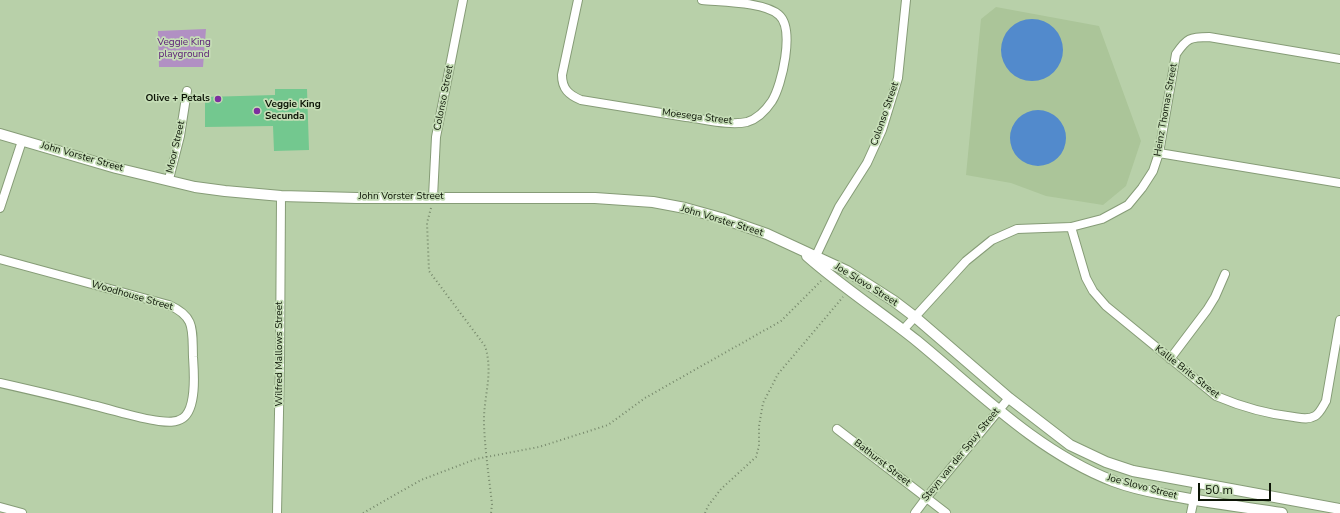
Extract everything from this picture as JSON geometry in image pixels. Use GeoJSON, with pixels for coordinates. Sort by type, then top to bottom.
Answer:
{"type":"FeatureCollection","features":[{"type":"Feature","properties":{"kind":"street","name":"Colonso Street"},"geometry":{"type":"LineString","coordinates":[[433,197],[436,137],[463,0]]}},
{"type":"Feature","properties":{"kind":"street","name":"Moesega Street"},"geometry":{"type":"LineString","coordinates":[[578,0],[562,75],[562,82],[565,90],[572,96],[581,100],[702,119],[734,123],[747,122],[758,117],[765,110],[772,101],[778,88],[782,75],[786,50],[786,30],[783,20],[773,11],[762,6],[702,0]]}},
{"type":"Feature","properties":{"kind":"street","name":"Colonso Street"},"geometry":{"type":"LineString","coordinates":[[815,259],[839,207],[867,163],[882,130],[898,78],[906,0]]}},
{"type":"Feature","properties":{"kind":"street","name":"Heinz Thomas Street"},"geometry":{"type":"LineString","coordinates":[[903,330],[966,261],[992,240],[1017,229],[1071,227],[1102,219],[1128,205],[1142,188],[1153,171],[1160,153],[1176,54],[1183,42],[1194,37],[1209,37],[1340,59]]}},
{"type":"Feature","properties":{"kind":"street","name":"Moor Street"},"geometry":{"type":"LineString","coordinates":[[169,179],[180,136],[187,91]]}},
{"type":"Feature","properties":{"kind":"street","name":"John Vorster Street"},"geometry":{"type":"LineString","coordinates":[[0,134],[116,168],[169,179],[195,187],[225,191],[281,196],[364,198],[595,198],[653,202],[685,208],[721,218],[767,234],[802,251]]}},
{"type":"Feature","properties":{"kind":"street"},"geometry":{"type":"LineString","coordinates":[[0,208],[22,141]]}},
{"type":"Feature","properties":{"kind":"street"},"geometry":{"type":"LineString","coordinates":[[1160,153],[1340,183]]}},
{"type":"Feature","properties":{"kind":"street","name":"Wilfred Mallows Street"},"geometry":{"type":"LineString","coordinates":[[278,513],[281,196]]}},
{"type":"Feature","properties":{"kind":"street","name":"Kallie Brits Street"},"geometry":{"type":"LineString","coordinates":[[1071,227],[1086,278],[1093,291],[1106,306],[1216,396],[1238,405],[1271,414],[1306,418],[1315,416],[1321,410],[1326,401],[1340,320]]}},
{"type":"Feature","properties":{"kind":"street","name":"Joe Slovo Street"},"geometry":{"type":"LineString","coordinates":[[802,251],[815,259],[847,271],[894,301],[915,317],[1009,398],[1070,445],[1106,462],[1133,471],[1197,484],[1340,509]]}},
{"type":"Feature","properties":{"kind":"street","name":"Woodhouse Street"},"geometry":{"type":"LineString","coordinates":[[0,259],[169,305],[186,315],[191,323],[193,388],[191,406],[189,410],[183,418],[174,422],[160,421],[132,415],[0,383]]}},
{"type":"Feature","properties":{"kind":"street","name":"Joe Slovo Street"},"geometry":{"type":"LineString","coordinates":[[815,259],[828,274],[903,330],[956,373],[998,410],[1068,460],[1086,470],[1115,482],[1147,491],[1194,500],[1282,513]]}},
{"type":"Feature","properties":{"kind":"street"},"geometry":{"type":"LineString","coordinates":[[1170,359],[1207,310],[1215,297],[1225,274]]}},
{"type":"Feature","properties":{"kind":"street","name":"Steyn van der Spuy Street"},"geometry":{"type":"LineString","coordinates":[[915,513],[926,497],[1009,398]]}},
{"type":"Feature","properties":{"kind":"street","name":"Bathurst Street"},"geometry":{"type":"LineString","coordinates":[[838,429],[946,513]]}},
{"type":"Feature","properties":{"kind":"street"},"geometry":{"type":"LineString","coordinates":[[1191,513],[1197,484]]}},
{"type":"Feature","properties":{"kind":"street"},"geometry":{"type":"LineString","coordinates":[[0,507],[22,513]]}},
{"type":"Feature","properties":{"kind":"path"},"geometry":{"type":"LineString","coordinates":[[433,197],[427,223],[429,271],[485,346],[489,357],[489,374],[484,423],[492,504],[491,513]]}},
{"type":"Feature","properties":{"kind":"path"},"geometry":{"type":"LineString","coordinates":[[363,513],[421,480],[476,459],[539,447],[608,425],[645,398],[780,321],[828,274]]}},
{"type":"Feature","properties":{"kind":"path"},"geometry":{"type":"LineString","coordinates":[[705,513],[708,506],[721,489],[756,458],[759,446],[759,426],[764,403],[778,374],[849,290]]}},
{"type":"Feature","properties":{"kind":"shaded area"},"geometry":{"type":"Polygon","coordinates":[[[996,7],[1099,26],[1141,141],[1126,186],[1103,205],[1046,196],[1011,183],[966,175],[981,19],[996,7]]]}},
{"type":"Feature","properties":{"kind":"green space","name":"Veggie King playground"},"geometry":{"type":"Polygon","coordinates":[[[206,29],[203,67],[159,67],[158,31],[206,29]]]}},
{"type":"Feature","properties":{"kind":"water"},"geometry":{"type":"Polygon","coordinates":[[[1026,19],[1038,19],[1054,28],[1061,38],[1063,50],[1061,62],[1054,72],[1038,81],[1026,81],[1015,76],[1006,67],[1001,56],[1001,44],[1006,33],[1015,24],[1026,19]]]}},
{"type":"Feature","properties":{"kind":"water"},"geometry":{"type":"Polygon","coordinates":[[[1038,110],[1049,112],[1058,118],[1064,127],[1066,138],[1064,149],[1058,158],[1049,164],[1038,166],[1027,164],[1018,158],[1012,149],[1010,138],[1012,127],[1018,118],[1027,112],[1038,110]]]}},
{"type":"Feature","properties":{"kind":"building","name":"Veggie King Secunda"},"geometry":{"type":"Polygon","coordinates":[[[275,89],[307,89],[309,150],[274,151],[273,126],[205,127],[205,97],[275,95],[275,89]]]}},
{"type":"Feature","properties":{"kind":"place","name":"Olive + Petals"},"geometry":{"type":"Point","coordinates":[218,99]}},
{"type":"Feature","properties":{"kind":"place","name":"Veggie King Secunda"},"geometry":{"type":"Point","coordinates":[257,111]}}]}
